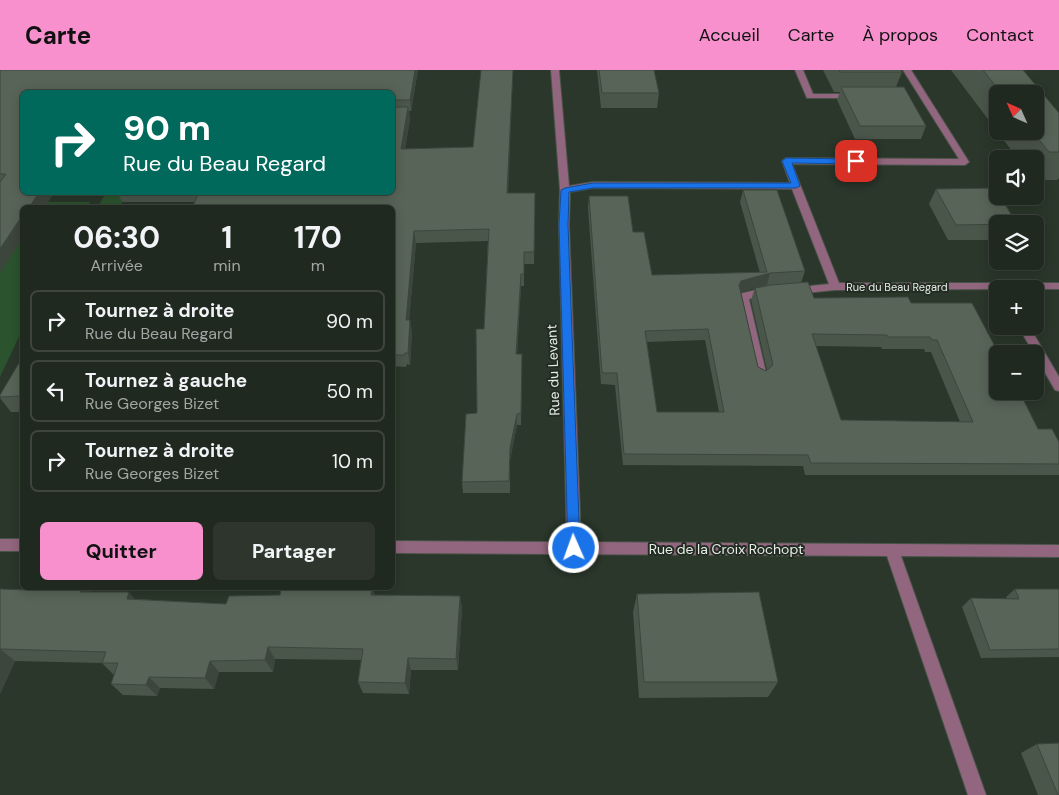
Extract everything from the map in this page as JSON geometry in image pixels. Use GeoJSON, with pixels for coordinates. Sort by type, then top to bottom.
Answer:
{"type":"FeatureCollection","features":[{"type":"Feature","properties":{"kind":"street","name":"Rue du Levant"},"geometry":{"type":"LineString","coordinates":[[555,70],[565,190],[564,225],[574,548]]}},
{"type":"Feature","properties":{"kind":"street"},"geometry":{"type":"LineString","coordinates":[[799,70],[810,96],[867,96]]}},
{"type":"Feature","properties":{"kind":"street","name":"Rue du Beau Regard"},"geometry":{"type":"LineString","coordinates":[[907,70],[919,96],[965,162],[786,161],[835,287],[989,288]]}},
{"type":"Feature","properties":{"kind":"street"},"geometry":{"type":"LineString","coordinates":[[646,173],[646,185]]}},
{"type":"Feature","properties":{"kind":"street"},"geometry":{"type":"LineString","coordinates":[[565,190],[593,185],[796,186]]}},
{"type":"Feature","properties":{"kind":"street","name":"Rue du Beau Regard"},"geometry":{"type":"LineString","coordinates":[[1044,287],[1059,286]]}},
{"type":"Feature","properties":{"kind":"street"},"geometry":{"type":"LineString","coordinates":[[761,377],[743,297],[781,290],[835,287]]}},
{"type":"Feature","properties":{"kind":"street"},"geometry":{"type":"LineString","coordinates":[[1028,335],[1059,387]]}},
{"type":"Feature","properties":{"kind":"street"},"geometry":{"type":"LineString","coordinates":[[0,545],[20,545]]}},
{"type":"Feature","properties":{"kind":"street","name":"Rue de la Croix Rochopt"},"geometry":{"type":"LineString","coordinates":[[395,547],[1059,551]]}},
{"type":"Feature","properties":{"kind":"street"},"geometry":{"type":"LineString","coordinates":[[892,550],[977,795]]}},
{"type":"Feature","properties":{"kind":"green space"},"geometry":{"type":"Polygon","coordinates":[[[105,195],[127,195],[120,205],[99,205],[105,195]]]}},
{"type":"Feature","properties":{"kind":"green space"},"geometry":{"type":"Polygon","coordinates":[[[0,202],[90,202],[88,205],[20,205],[20,207],[0,202]]]}},
{"type":"Feature","properties":{"kind":"green space"},"geometry":{"type":"Polygon","coordinates":[[[20,242],[20,334],[0,377],[0,272],[20,242]]]}},
{"type":"Feature","properties":{"kind":"building"},"geometry":{"type":"Polygon","coordinates":[[[0,70],[415,70],[410,100],[395,100],[395,90],[20,90],[20,195],[37,195],[31,205],[20,205],[20,219],[0,249],[0,182],[6,174],[0,174],[0,70]]]}},
{"type":"Feature","properties":{"kind":"building"},"geometry":{"type":"Polygon","coordinates":[[[481,70],[513,70],[507,193],[535,193],[534,252],[524,252],[524,274],[521,274],[516,354],[522,354],[521,413],[517,414],[510,448],[509,481],[462,482],[466,414],[477,413],[476,329],[484,329],[489,229],[414,231],[406,320],[410,320],[408,353],[395,355],[395,205],[193,205],[198,195],[395,195],[395,107],[408,107],[401,149],[473,147],[481,70]]]}},
{"type":"Feature","properties":{"kind":"building"},"geometry":{"type":"Polygon","coordinates":[[[599,70],[654,70],[659,93],[602,93],[599,70]]]}},
{"type":"Feature","properties":{"kind":"building"},"geometry":{"type":"Polygon","coordinates":[[[839,70],[901,70],[902,72],[840,72],[839,70]]]}},
{"type":"Feature","properties":{"kind":"building"},"geometry":{"type":"Polygon","coordinates":[[[983,70],[1023,70],[1036,85],[995,85],[983,70]]]}},
{"type":"Feature","properties":{"kind":"building"},"geometry":{"type":"Polygon","coordinates":[[[841,87],[904,87],[926,126],[860,126],[841,87]]]}},
{"type":"Feature","properties":{"kind":"building"},"geometry":{"type":"Polygon","coordinates":[[[1044,95],[1059,113],[1059,152],[1049,152],[1039,140],[1044,140],[1044,95]]]}},
{"type":"Feature","properties":{"kind":"building"},"geometry":{"type":"Polygon","coordinates":[[[989,188],[989,205],[1005,205],[1012,215],[989,215],[989,224],[956,225],[936,189],[989,188]]]}},
{"type":"Feature","properties":{"kind":"building"},"geometry":{"type":"Polygon","coordinates":[[[743,190],[777,190],[805,271],[770,273],[741,281],[739,285],[758,367],[766,371],[773,365],[755,288],[808,282],[814,298],[908,297],[911,303],[972,303],[994,345],[989,345],[989,400],[1024,400],[1038,429],[1052,429],[1059,442],[1059,464],[811,463],[808,455],[624,454],[617,373],[602,373],[589,196],[628,196],[633,232],[644,232],[652,275],[767,272],[743,190]],[[708,329],[645,331],[657,412],[724,412],[708,329]],[[812,334],[841,420],[973,422],[937,340],[932,340],[930,337],[888,337],[887,335],[812,334]]]}},
{"type":"Feature","properties":{"kind":"building"},"geometry":{"type":"Polygon","coordinates":[[[20,361],[20,396],[0,397],[20,361]]]}},
{"type":"Feature","properties":{"kind":"building"},"geometry":{"type":"Polygon","coordinates":[[[0,589],[129,592],[127,599],[226,604],[229,596],[280,595],[281,590],[372,590],[371,595],[460,596],[456,659],[408,658],[405,683],[358,682],[363,649],[268,647],[265,660],[210,661],[205,678],[149,677],[146,685],[111,684],[118,663],[102,663],[106,652],[0,649],[0,589]]]}},
{"type":"Feature","properties":{"kind":"building"},"geometry":{"type":"Polygon","coordinates":[[[1015,589],[1059,589],[1059,649],[990,650],[971,598],[1019,599],[1015,589]]]}},
{"type":"Feature","properties":{"kind":"building"},"geometry":{"type":"Polygon","coordinates":[[[759,592],[778,682],[644,682],[637,594],[759,592]]]}},
{"type":"Feature","properties":{"kind":"building"},"geometry":{"type":"Polygon","coordinates":[[[1059,743],[1059,795],[1058,795],[1037,744],[1059,743]]]}},
{"type":"Feature","properties":{"kind":"route"},"geometry":{"type":"LineString","coordinates":[[574,548],[564,225],[565,190],[593,185],[796,186],[786,161],[856,161]]}}]}
